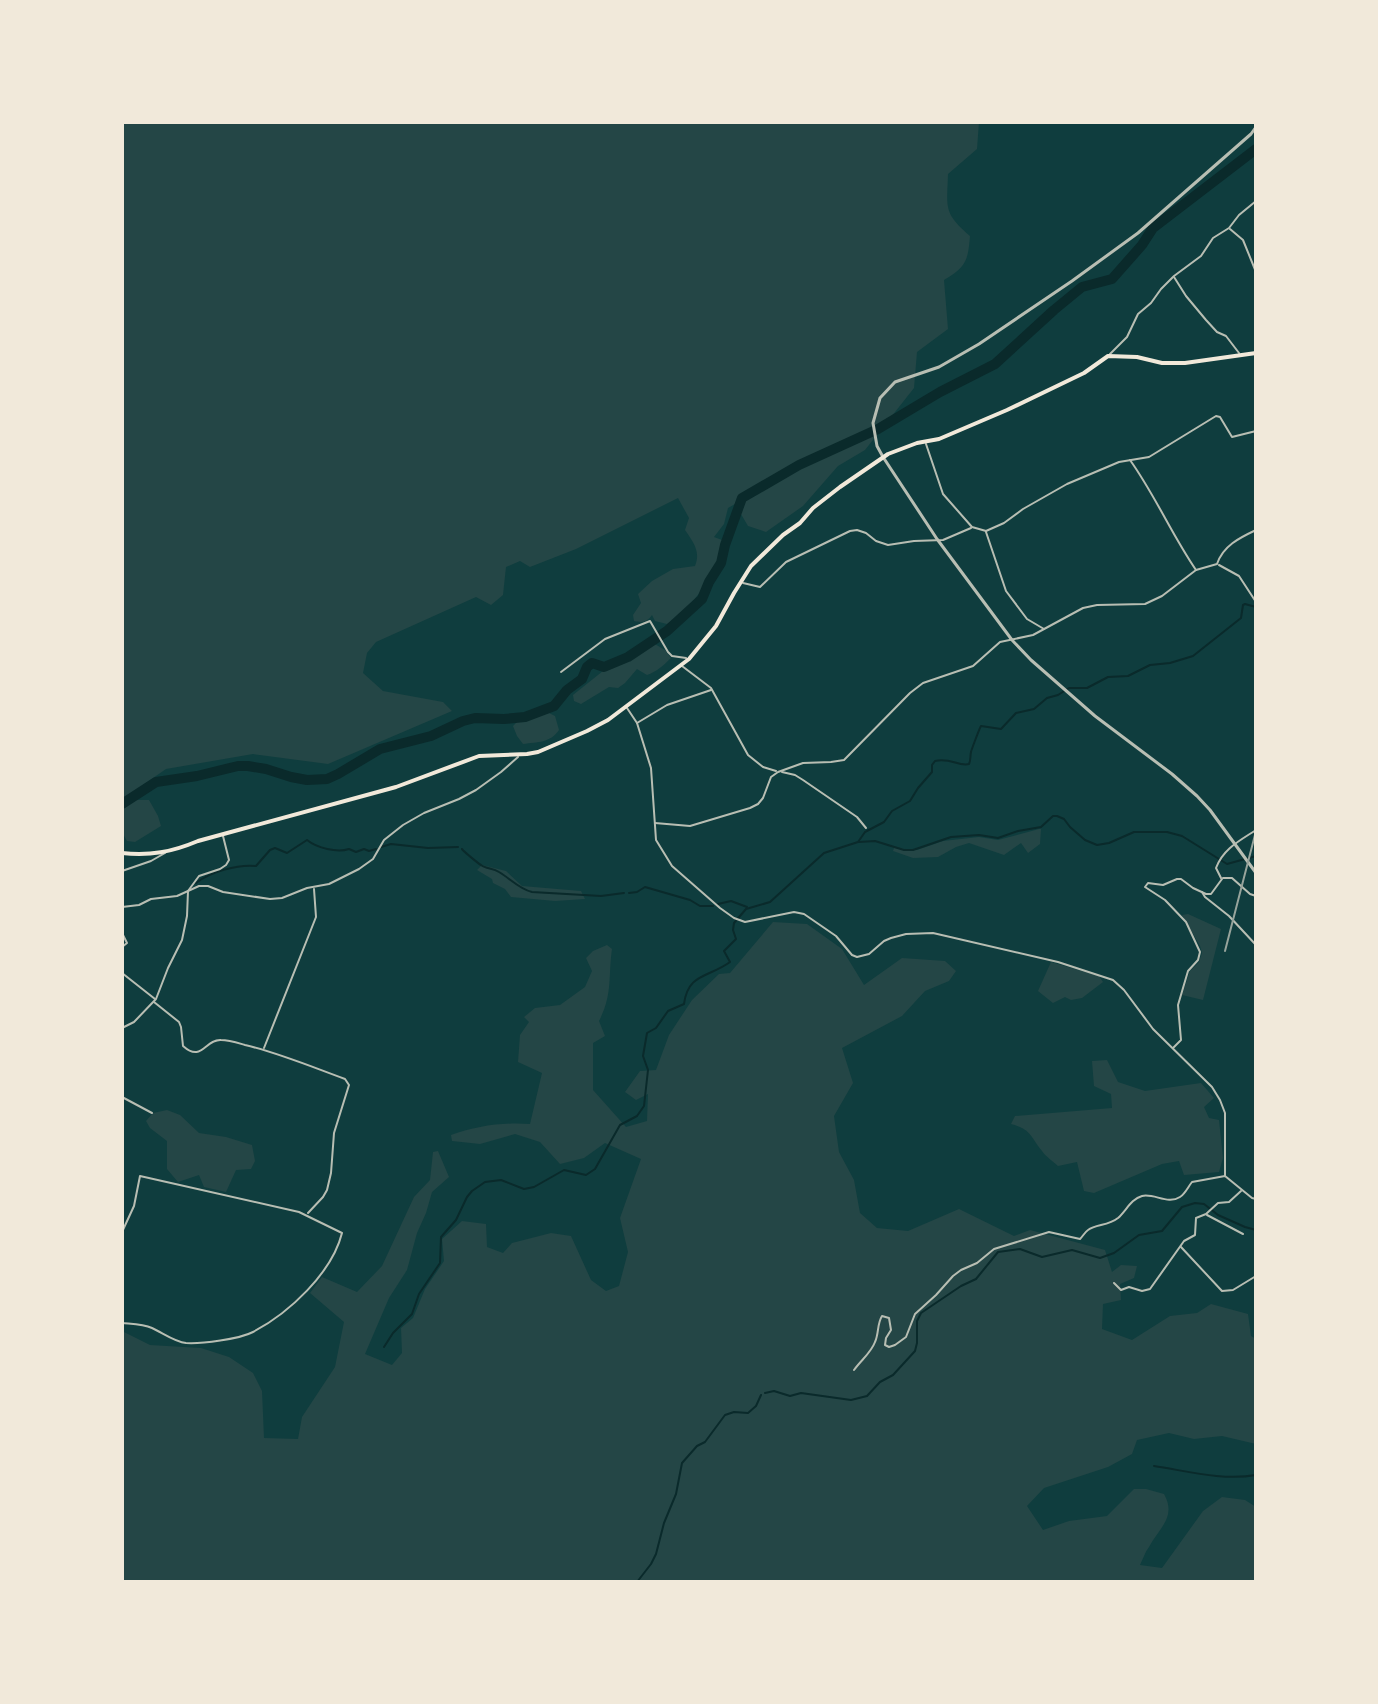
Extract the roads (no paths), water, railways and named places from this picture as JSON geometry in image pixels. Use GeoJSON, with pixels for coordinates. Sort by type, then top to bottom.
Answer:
{"type":"FeatureCollection","features":[{"type":"Feature","properties":{"kind":"main road"},"geometry":{"type":"LineString","coordinates":[[122,853],[142,855],[165,852],[396,787],[479,756],[538,752],[587,731],[608,720],[689,659],[716,626],[751,566],[813,508],[888,454],[939,439],[1042,394],[1084,373],[1108,356],[1185,363],[1256,353]]}},
{"type":"Feature","properties":{"kind":"street"},"geometry":{"type":"LineString","coordinates":[[1256,127],[1138,233],[1072,281],[979,344],[932,369],[895,382],[880,398],[873,423],[877,446],[883,457],[937,539],[1012,640],[1095,716],[1197,796],[1256,873]]}},
{"type":"Feature","properties":{"kind":"street"},"geometry":{"type":"LineString","coordinates":[[1108,356],[1127,337],[1138,314],[1161,289],[1201,256],[1213,238],[1229,228],[1256,201]]}},
{"type":"Feature","properties":{"kind":"street"},"geometry":{"type":"LineString","coordinates":[[1229,228],[1243,240],[1256,272]]}},
{"type":"Feature","properties":{"kind":"street"},"geometry":{"type":"LineString","coordinates":[[1174,276],[1206,320],[1217,332],[1226,336],[1240,355]]}},
{"type":"Feature","properties":{"kind":"street"},"geometry":{"type":"LineString","coordinates":[[925,442],[943,494],[972,527],[986,531],[1067,484],[1129,459],[1149,457],[1216,416],[1220,417],[1232,437],[1256,431]]}},
{"type":"Feature","properties":{"kind":"street"},"geometry":{"type":"LineString","coordinates":[[1129,459],[1196,570]]}},
{"type":"Feature","properties":{"kind":"street"},"geometry":{"type":"LineString","coordinates":[[740,583],[760,587],[786,562],[850,531],[866,533],[888,545],[943,540],[972,527]]}},
{"type":"Feature","properties":{"kind":"street"},"geometry":{"type":"LineString","coordinates":[[1217,564],[1228,546],[1256,530]]}},
{"type":"Feature","properties":{"kind":"street"},"geometry":{"type":"LineString","coordinates":[[986,531],[1006,591],[1027,619],[1044,629]]}},
{"type":"Feature","properties":{"kind":"street"},"geometry":{"type":"LineString","coordinates":[[654,823],[690,826],[758,804],[771,777],[778,772],[803,763],[844,760],[923,683],[973,666],[996,645],[1033,635],[1083,608],[1145,604],[1162,596],[1196,570],[1217,564],[1239,576],[1256,602]]}},
{"type":"Feature","properties":{"kind":"street"},"geometry":{"type":"LineString","coordinates":[[561,672],[605,639],[650,621],[672,656],[689,659]]}},
{"type":"Feature","properties":{"kind":"street"},"geometry":{"type":"LineString","coordinates":[[681,665],[712,690],[748,755],[763,767],[795,775],[857,817],[866,828]]}},
{"type":"Feature","properties":{"kind":"street"},"geometry":{"type":"LineString","coordinates":[[637,723],[667,705],[712,690]]}},
{"type":"Feature","properties":{"kind":"street"},"geometry":{"type":"LineString","coordinates":[[626,707],[637,723],[651,768],[656,840],[672,866],[720,908],[745,922],[794,912],[804,914],[836,936],[857,957],[869,954],[891,938],[933,933],[1073,966],[1113,980],[1153,1029],[1212,1087],[1220,1100],[1225,1113],[1225,1176]]}},
{"type":"Feature","properties":{"kind":"street"},"geometry":{"type":"LineString","coordinates":[[122,907],[177,896],[199,886],[270,899],[329,884],[359,869],[377,854],[384,840],[403,825],[476,790],[520,755]]}},
{"type":"Feature","properties":{"kind":"street"},"geometry":{"type":"LineString","coordinates":[[1222,879],[1216,865],[1223,853],[1256,830]]}},
{"type":"Feature","properties":{"kind":"street"},"geometry":{"type":"LineString","coordinates":[[122,1028],[134,1022],[155,1001],[182,940],[188,891],[199,876],[226,865],[229,854],[223,834]]}},
{"type":"Feature","properties":{"kind":"street"},"geometry":{"type":"LineString","coordinates":[[122,871],[151,861],[165,852]]}},
{"type":"Feature","properties":{"kind":"street"},"geometry":{"type":"LineString","coordinates":[[1172,1049],[1181,1040],[1178,1005],[1182,989],[1188,971],[1198,960],[1200,952],[1186,922],[1165,900],[1145,887],[1148,883],[1163,885],[1181,879],[1211,894],[1222,879],[1232,878],[1256,896]]}},
{"type":"Feature","properties":{"kind":"street"},"geometry":{"type":"LineString","coordinates":[[263,1049],[316,917],[314,886]]}},
{"type":"Feature","properties":{"kind":"street"},"geometry":{"type":"LineString","coordinates":[[1201,891],[1256,945]]}},
{"type":"Feature","properties":{"kind":"street"},"geometry":{"type":"LineString","coordinates":[[122,914],[122,924]]}},
{"type":"Feature","properties":{"kind":"street"},"geometry":{"type":"LineString","coordinates":[[122,933],[127,943],[122,947]]}},
{"type":"Feature","properties":{"kind":"street"},"geometry":{"type":"LineString","coordinates":[[122,973],[179,1022],[183,1046],[188,1050],[202,1051],[217,1039],[263,1049],[345,1079],[349,1085],[334,1133],[327,1190],[307,1214]]}},
{"type":"Feature","properties":{"kind":"street"},"geometry":{"type":"LineString","coordinates":[[122,1097],[152,1113]]}},
{"type":"Feature","properties":{"kind":"street"},"geometry":{"type":"LineString","coordinates":[[122,1232],[134,1206],[140,1176],[307,1214],[342,1233],[332,1258],[307,1291],[252,1333],[223,1340],[185,1343],[152,1328],[122,1323]]}},
{"type":"Feature","properties":{"kind":"street"},"geometry":{"type":"LineString","coordinates":[[854,1370],[874,1345],[882,1316],[889,1318],[891,1326],[885,1345],[889,1347],[906,1337],[915,1314],[953,1276],[999,1246],[1049,1232],[1080,1239],[1090,1228],[1109,1224],[1141,1196],[1178,1199],[1192,1182],[1225,1176],[1256,1199]]}},
{"type":"Feature","properties":{"kind":"street"},"geometry":{"type":"LineString","coordinates":[[1114,1283],[1121,1290],[1129,1287],[1142,1291],[1150,1289],[1187,1238],[1195,1235],[1196,1218],[1218,1203],[1229,1202],[1242,1190]]}},
{"type":"Feature","properties":{"kind":"street"},"geometry":{"type":"LineString","coordinates":[[1207,1213],[1243,1234]]}},
{"type":"Feature","properties":{"kind":"street"},"geometry":{"type":"LineString","coordinates":[[1180,1247],[1222,1291],[1233,1290],[1256,1276]]}},
{"type":"Feature","properties":{"kind":"waterway"},"geometry":{"type":"LineString","coordinates":[[122,804],[156,782],[238,766],[266,769],[307,780],[327,779],[380,749],[431,736],[463,721],[525,717],[554,706],[567,690],[582,679],[592,663],[604,667],[628,657],[667,631],[702,599],[721,563],[742,498],[799,465],[878,429],[995,364],[1082,287],[1112,279],[1153,228],[1256,149]]}},
{"type":"Feature","properties":{"kind":"waterway"},"geometry":{"type":"LineString","coordinates":[[384,1347],[412,1314],[419,1294],[440,1263],[441,1237],[456,1220],[472,1191],[485,1182],[501,1180],[524,1189],[534,1187],[564,1170],[586,1175],[595,1169],[620,1125],[637,1116],[644,1106],[648,1070],[643,1056],[647,1033],[656,1028],[668,1011],[684,1004],[686,994],[695,981],[730,962],[724,951],[736,939],[734,923],[746,909],[770,902],[824,853],[858,842],[865,832],[884,822],[892,811],[910,801],[932,772],[935,761],[969,764],[981,726],[1001,729],[1016,713],[1034,709],[1047,698],[1069,688],[1087,688],[1108,677],[1128,676],[1150,665],[1193,656],[1241,618],[1243,605],[1256,607]]}},
{"type":"Feature","properties":{"kind":"waterway"},"geometry":{"type":"LineString","coordinates":[[859,842],[875,841],[913,850],[951,837],[979,835],[998,838],[1041,827],[1057,816],[1085,840],[1097,845],[1134,832],[1167,832],[1182,836],[1227,864],[1256,856]]}},
{"type":"Feature","properties":{"kind":"waterway"},"geometry":{"type":"LineString","coordinates":[[196,883],[224,870],[256,866],[270,850],[275,848],[287,853],[307,840],[333,850],[356,852],[376,849]]}},
{"type":"Feature","properties":{"kind":"waterway"},"geometry":{"type":"LineString","coordinates":[[381,847],[391,844],[458,847]]}},
{"type":"Feature","properties":{"kind":"waterway"},"geometry":{"type":"LineString","coordinates":[[462,849],[483,866],[532,892],[601,896],[624,893]]}},
{"type":"Feature","properties":{"kind":"waterway"},"geometry":{"type":"LineString","coordinates":[[629,893],[645,887],[690,900],[700,906],[713,906]]}},
{"type":"Feature","properties":{"kind":"waterway"},"geometry":{"type":"LineString","coordinates":[[718,904],[731,901],[747,907]]}},
{"type":"Feature","properties":{"kind":"waterway"},"geometry":{"type":"LineString","coordinates":[[765,1393],[774,1391],[790,1396],[801,1393],[851,1400],[867,1396],[880,1382],[893,1375],[915,1351],[917,1321],[921,1313],[976,1279],[998,1252],[1020,1249],[1042,1257],[1072,1250],[1100,1258],[1114,1253],[1139,1235],[1162,1231],[1182,1207],[1195,1203],[1204,1204],[1218,1215],[1256,1230]]}},
{"type":"Feature","properties":{"kind":"waterway"},"geometry":{"type":"LineString","coordinates":[[637,1582],[656,1554],[676,1494],[682,1463],[697,1446],[705,1442],[725,1415],[748,1413],[761,1395]]}},
{"type":"Feature","properties":{"kind":"waterway"},"geometry":{"type":"LineString","coordinates":[[1154,1466],[1218,1476],[1256,1475]]}},
{"type":"Feature","properties":{"kind":"railway"},"geometry":{"type":"LineString","coordinates":[[1225,951],[1256,831]]}}]}
